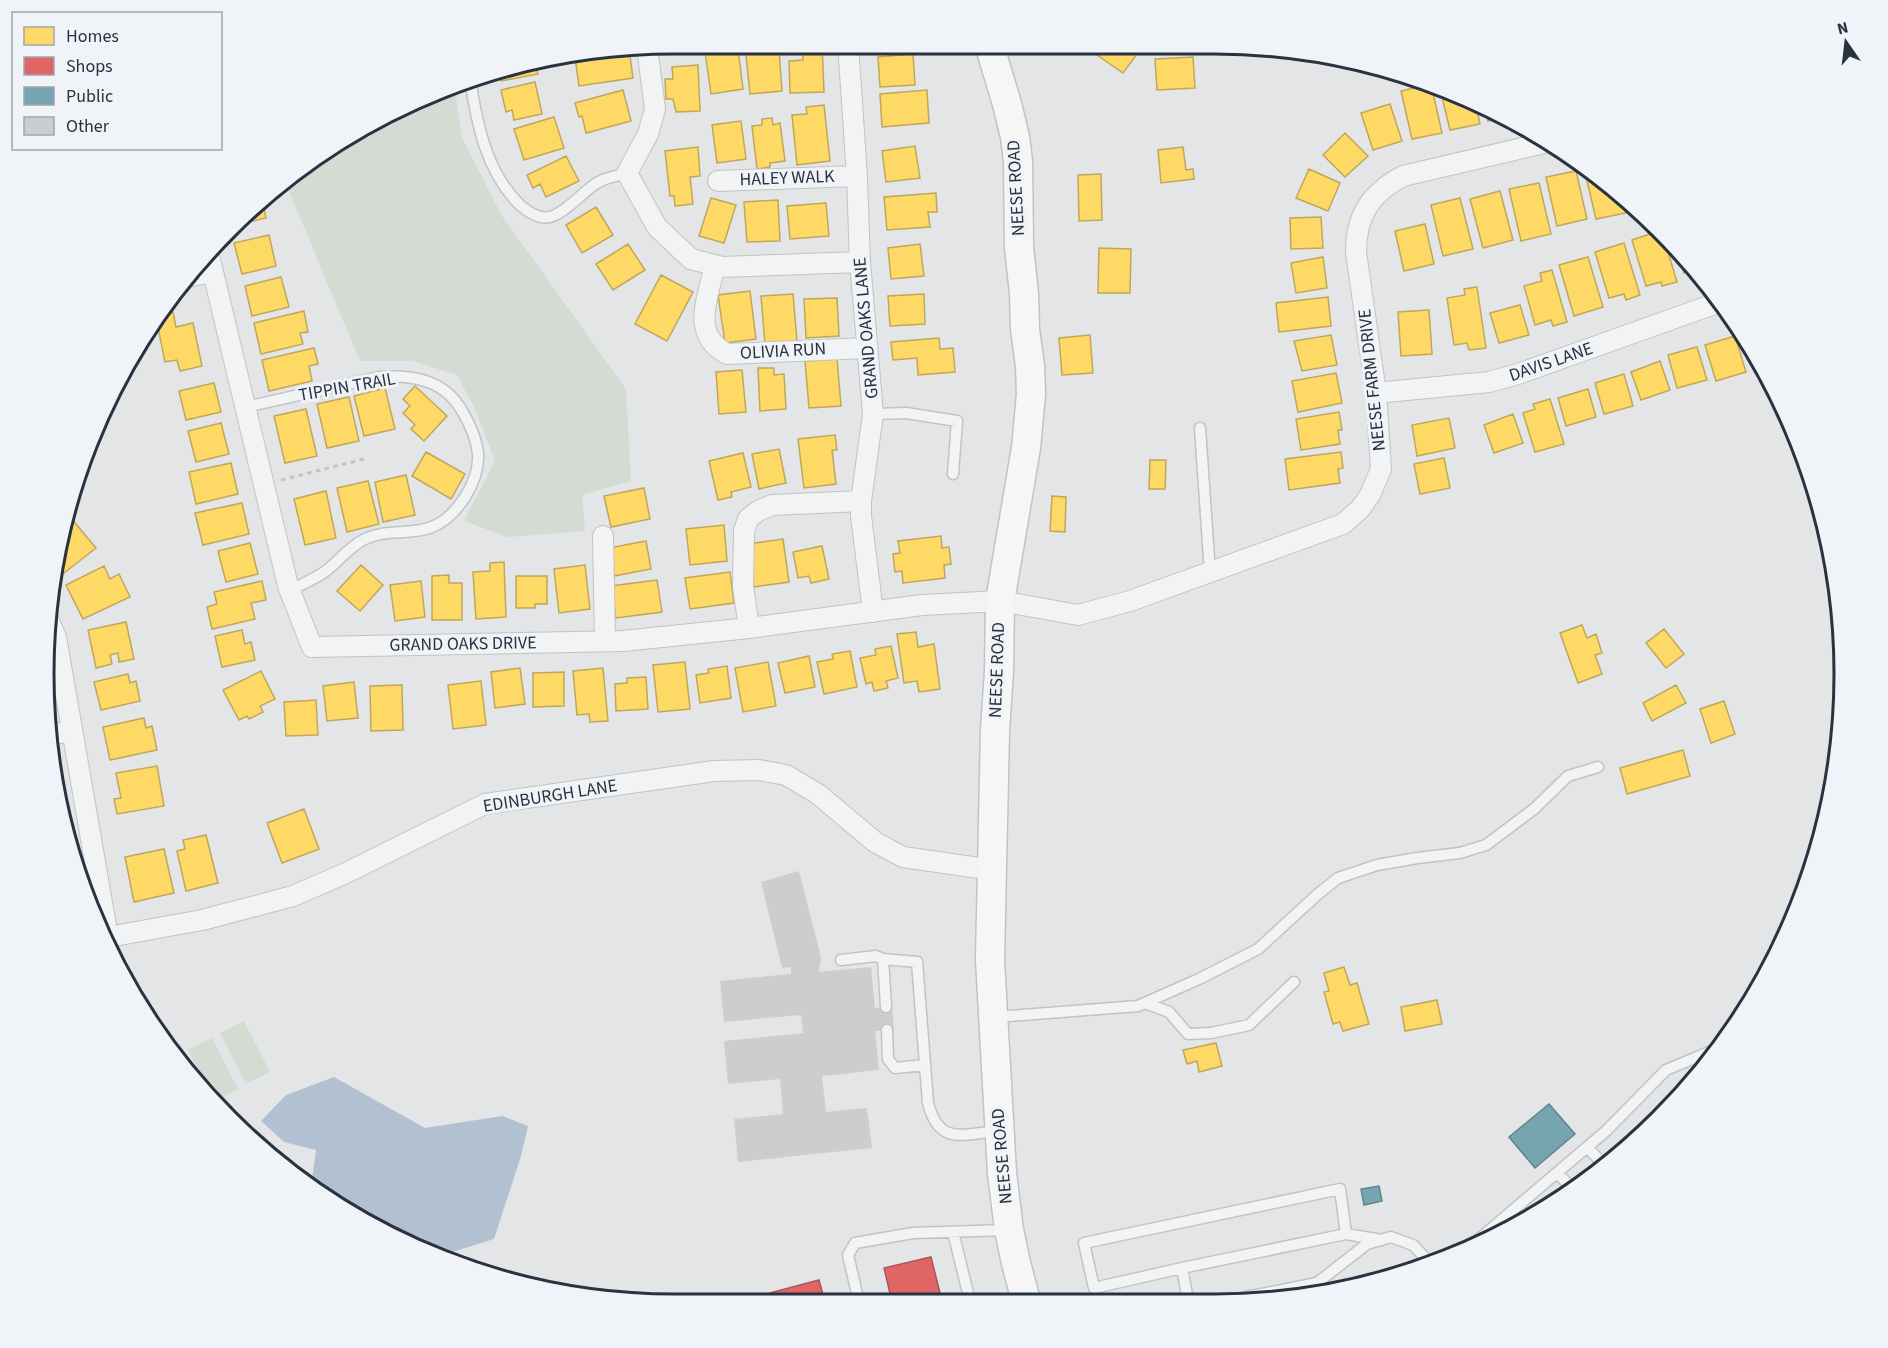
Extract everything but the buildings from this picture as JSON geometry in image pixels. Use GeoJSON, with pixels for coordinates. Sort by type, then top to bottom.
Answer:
{"type":"FeatureCollection","features":[{"type":"Feature","properties":{"kind":"street","name":"GRAND OAKS LANE"},"geometry":{"type":"LineString","coordinates":[[849,54],[860,262],[873,414],[861,501],[873,612]]}},
{"type":"Feature","properties":{"kind":"street","name":"NEESE ROAD"},"geometry":{"type":"LineString","coordinates":[[992,54],[1007,104],[1018,161],[1018,247],[1031,394],[1026,448],[1000,601],[990,960],[998,1131],[1008,1230],[1024,1294]]}},
{"type":"Feature","properties":{"kind":"street"},"geometry":{"type":"LineString","coordinates":[[648,55],[655,109],[648,135],[627,173],[657,227],[691,259],[723,267],[860,262]]}},
{"type":"Feature","properties":{"kind":"street","name":"NEESE FARM DRIVE"},"geometry":{"type":"LineString","coordinates":[[1000,601],[1078,615],[1110,607],[1210,573],[1343,524],[1360,509],[1370,495],[1381,469],[1376,393],[1356,244],[1361,217],[1372,199],[1386,185],[1403,176],[1536,145]]}},
{"type":"Feature","properties":{"kind":"street","name":"HALEY WALK"},"geometry":{"type":"LineString","coordinates":[[718,181],[857,176]]}},
{"type":"Feature","properties":{"kind":"street","name":"GRAND OAKS DRIVE"},"geometry":{"type":"LineString","coordinates":[[211,262],[290,590],[312,646],[605,641],[749,628],[922,605],[1000,601]]}},
{"type":"Feature","properties":{"kind":"street","name":"OLIVIA RUN"},"geometry":{"type":"LineString","coordinates":[[716,265],[704,323],[707,336],[717,348],[727,354],[867,348]]}},
{"type":"Feature","properties":{"kind":"street"},"geometry":{"type":"LineString","coordinates":[[200,275],[213,272]]}},
{"type":"Feature","properties":{"kind":"street","name":"DAVIS LANE"},"geometry":{"type":"LineString","coordinates":[[1376,393],[1489,382],[1518,374],[1712,305]]}},
{"type":"Feature","properties":{"kind":"street"},"geometry":{"type":"LineString","coordinates":[[749,628],[743,575],[744,531],[748,519],[758,511],[772,505],[861,501]]}},
{"type":"Feature","properties":{"kind":"street"},"geometry":{"type":"LineString","coordinates":[[603,536],[605,641]]}},
{"type":"Feature","properties":{"kind":"street"},"geometry":{"type":"LineString","coordinates":[[55,635],[100,910]]}},
{"type":"Feature","properties":{"kind":"street"},"geometry":{"type":"LineString","coordinates":[[57,734],[72,731]]}},
{"type":"Feature","properties":{"kind":"street","name":"EDINBURGH LANE"},"geometry":{"type":"LineString","coordinates":[[113,937],[202,920],[294,896],[346,873],[485,804],[714,771],[759,770],[786,775],[818,794],[875,842],[903,857],[993,870]]}},
{"type":"Feature","properties":{"kind":"lane"},"geometry":{"type":"LineString","coordinates":[[471,88],[490,162],[501,182],[527,212],[539,218],[550,218],[563,211],[598,182],[627,173]]}},
{"type":"Feature","properties":{"kind":"lane","name":"TIPPIN TRAIL"},"geometry":{"type":"LineString","coordinates":[[246,407],[379,377],[419,378],[440,387],[456,400],[475,437],[478,455],[476,472],[457,509],[444,520],[432,527],[417,531],[380,532],[366,538],[355,544],[324,573],[290,590]]}},
{"type":"Feature","properties":{"kind":"lane"},"geometry":{"type":"LineString","coordinates":[[873,414],[906,412],[957,420],[953,474]]}},
{"type":"Feature","properties":{"kind":"lane"},"geometry":{"type":"LineString","coordinates":[[1200,428],[1210,573]]}},
{"type":"Feature","properties":{"kind":"lane"},"geometry":{"type":"LineString","coordinates":[[992,1017],[1138,1006],[1199,980],[1258,949],[1338,878],[1377,866],[1460,853],[1486,844],[1534,810],[1568,776],[1598,767]]}},
{"type":"Feature","properties":{"kind":"lane"},"geometry":{"type":"LineString","coordinates":[[841,960],[876,956],[917,963],[928,1103],[933,1120],[941,1130],[953,1134],[998,1131]]}},
{"type":"Feature","properties":{"kind":"lane"},"geometry":{"type":"LineString","coordinates":[[883,959],[886,1007]]}},
{"type":"Feature","properties":{"kind":"lane"},"geometry":{"type":"LineString","coordinates":[[1145,1003],[1169,1012],[1188,1034],[1211,1033],[1249,1025],[1293,981]]}},
{"type":"Feature","properties":{"kind":"lane"},"geometry":{"type":"LineString","coordinates":[[887,1030],[888,1059],[895,1068],[925,1065]]}},
{"type":"Feature","properties":{"kind":"lane"},"geometry":{"type":"LineString","coordinates":[[1493,1228],[1605,1131],[1666,1070],[1703,1054]]}},
{"type":"Feature","properties":{"kind":"lane"},"geometry":{"type":"LineString","coordinates":[[1587,1147],[1599,1160]]}},
{"type":"Feature","properties":{"kind":"lane"},"geometry":{"type":"LineString","coordinates":[[1557,1173],[1567,1183]]}},
{"type":"Feature","properties":{"kind":"lane"},"geometry":{"type":"LineString","coordinates":[[1346,1234],[1340,1189],[1084,1243],[1094,1288],[1346,1234],[1382,1240]]}},
{"type":"Feature","properties":{"kind":"lane"},"geometry":{"type":"LineString","coordinates":[[857,1294],[848,1255],[855,1243],[913,1233],[1008,1230]]}},
{"type":"Feature","properties":{"kind":"lane"},"geometry":{"type":"LineString","coordinates":[[953,1232],[968,1294]]}},
{"type":"Feature","properties":{"kind":"lane"},"geometry":{"type":"LineString","coordinates":[[1278,1291],[1317,1283],[1367,1244],[1391,1237],[1413,1245],[1424,1257]]}},
{"type":"Feature","properties":{"kind":"lane"},"geometry":{"type":"LineString","coordinates":[[1182,1268],[1187,1294]]}},
{"type":"Feature","properties":{"kind":"path"},"geometry":{"type":"LineString","coordinates":[[264,484],[364,459]]}},
{"type":"Feature","properties":{"kind":"shaded area"},"geometry":{"type":"Polygon","coordinates":[[[456,94],[462,138],[502,216],[626,389],[631,481],[582,495],[585,531],[508,537],[464,521],[495,461],[475,409],[457,375],[413,361],[360,361],[288,189],[330,158],[364,137],[400,118],[456,94]]]}},
{"type":"Feature","properties":{"kind":"shaded area"},"geometry":{"type":"Polygon","coordinates":[[[244,1021],[270,1072],[246,1084],[220,1033],[244,1021]]]}},
{"type":"Feature","properties":{"kind":"shaded area"},"geometry":{"type":"Polygon","coordinates":[[[212,1038],[238,1089],[222,1098],[199,1072],[188,1050],[212,1038]]]}},
{"type":"Feature","properties":{"kind":"water"},"geometry":{"type":"Polygon","coordinates":[[[334,1077],[425,1128],[502,1116],[528,1126],[521,1156],[494,1239],[451,1252],[400,1230],[330,1190],[312,1177],[316,1150],[284,1142],[261,1121],[286,1095],[334,1077]]]}}]}
